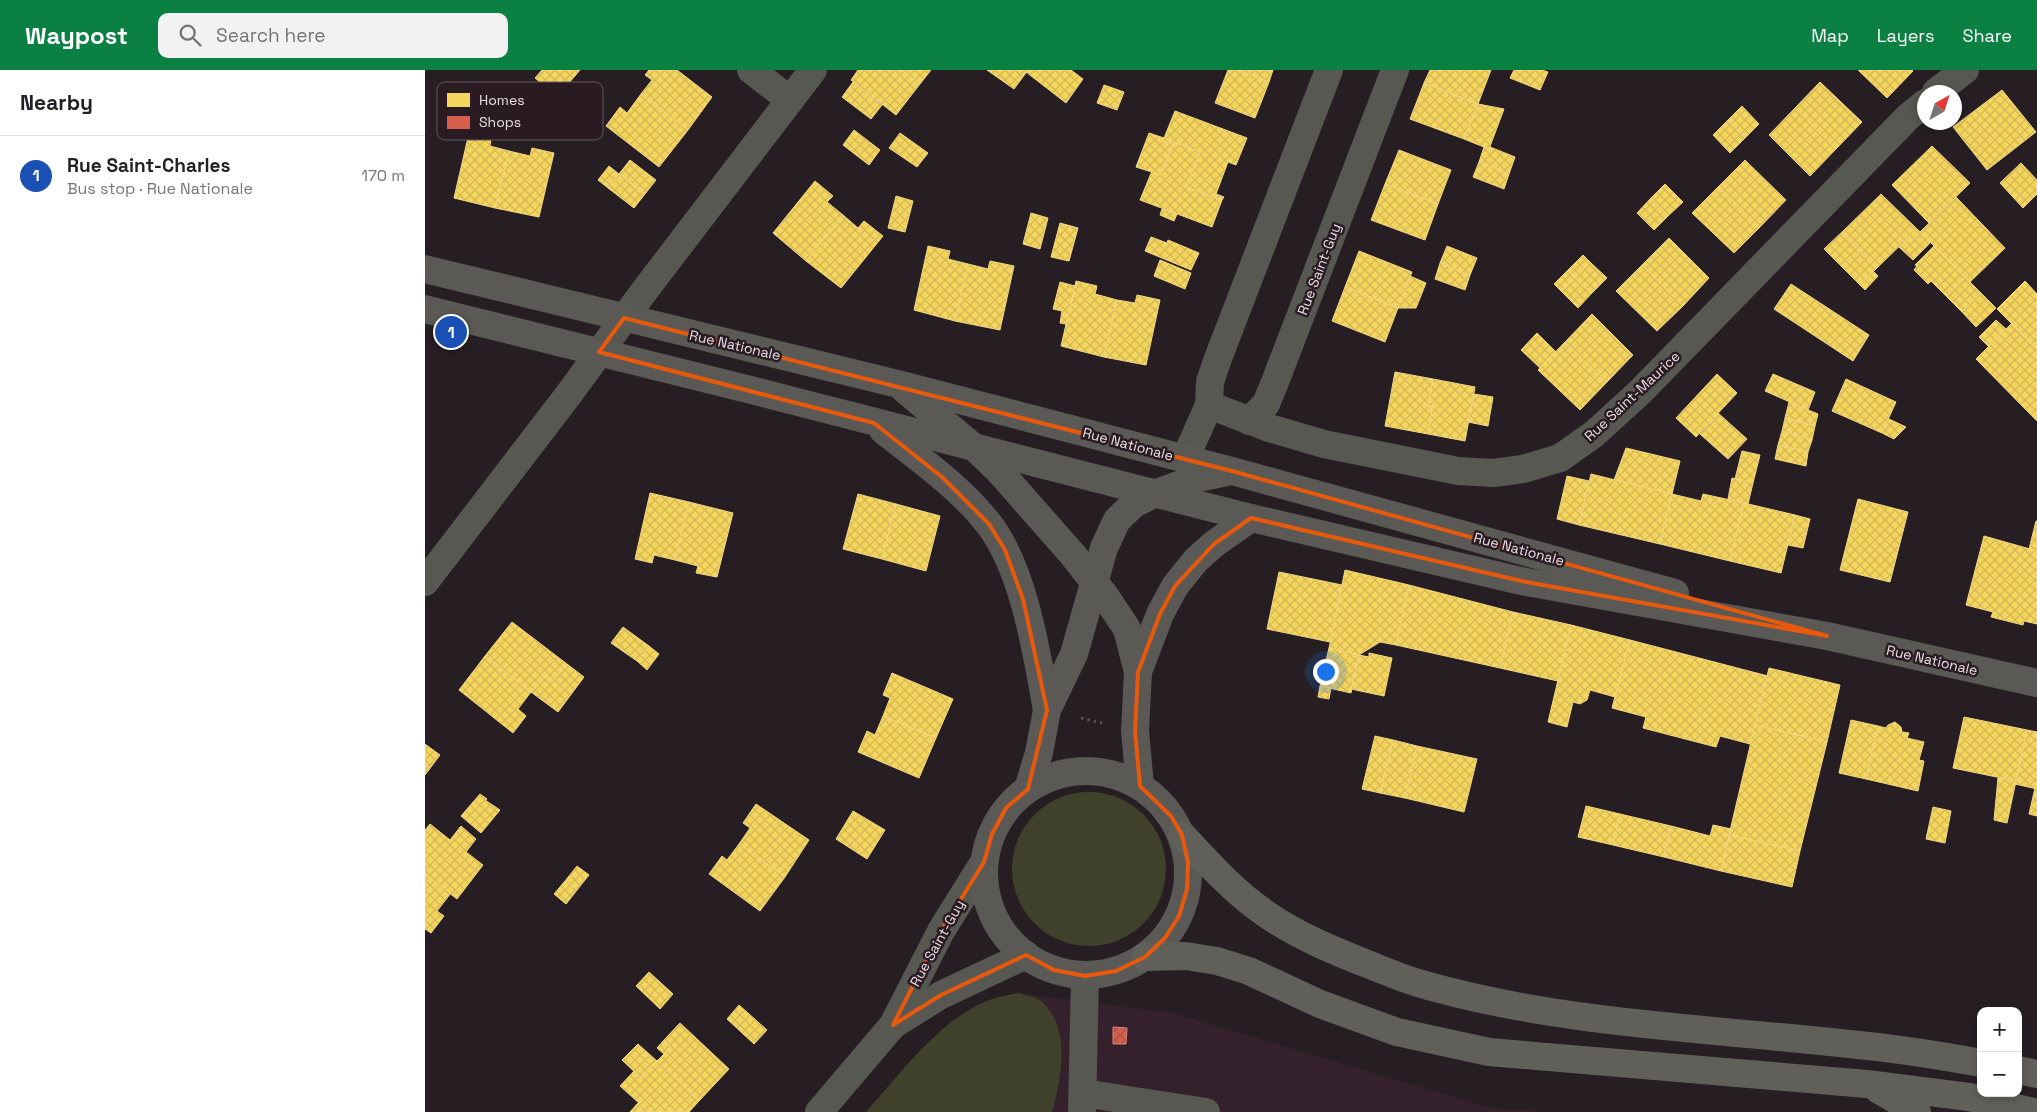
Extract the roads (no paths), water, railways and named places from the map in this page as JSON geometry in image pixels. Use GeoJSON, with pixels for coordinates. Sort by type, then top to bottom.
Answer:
{"type":"FeatureCollection","features":[{"type":"Feature","properties":{"kind":"highway"},"geometry":{"type":"LineString","coordinates":[[1182,835],[1213,868],[1266,914],[1333,950],[1416,983],[1484,999],[1569,1015],[1682,1029],[1850,1044],[1977,1062]]}},
{"type":"Feature","properties":{"kind":"highway"},"geometry":{"type":"LineString","coordinates":[[1145,957],[1185,956],[1217,961],[1249,971],[1320,1004],[1397,1032],[1489,1052],[1867,1084],[1969,1097],[2033,1112]]}},
{"type":"Feature","properties":{"kind":"highway"},"geometry":{"type":"LineString","coordinates":[[1867,1084],[1917,1112]]}},
{"type":"Feature","properties":{"kind":"main road","name":"Rue Nationale"},"geometry":{"type":"LineString","coordinates":[[425,269],[898,384],[1232,471],[1533,552],[1827,636]]}},
{"type":"Feature","properties":{"kind":"main road","name":"Rue Nationale"},"geometry":{"type":"LineString","coordinates":[[425,309],[1154,494],[1526,582],[1827,636],[2037,683]]}},
{"type":"Feature","properties":{"kind":"main road"},"geometry":{"type":"LineString","coordinates":[[898,384],[976,449],[1024,498],[1094,582],[1127,629],[1138,672]]}},
{"type":"Feature","properties":{"kind":"main road"},"geometry":{"type":"LineString","coordinates":[[874,423],[942,477],[970,502],[989,524],[1005,550],[1023,599],[1035,643],[1047,710]]}},
{"type":"Feature","properties":{"kind":"main road"},"geometry":{"type":"LineString","coordinates":[[1028,788],[1039,753],[1047,710],[1074,654],[1104,548],[1117,520],[1134,504],[1154,494],[1198,478],[1232,471]]}},
{"type":"Feature","properties":{"kind":"main road"},"geometry":{"type":"LineString","coordinates":[[1140,786],[1135,731],[1138,672],[1159,614],[1175,586],[1196,560],[1214,544],[1251,518]]}},
{"type":"Feature","properties":{"kind":"main road"},"geometry":{"type":"LineString","coordinates":[[1084,771],[1113,774],[1140,786],[1157,800],[1171,816],[1182,835],[1188,862],[1185,898],[1179,916],[1165,938],[1145,957],[1116,971],[1085,976],[1054,970],[1025,955],[1006,937],[993,914],[985,889],[984,862],[992,834],[1007,808],[1028,788],[1055,776],[1084,771]]}},
{"type":"Feature","properties":{"kind":"street"},"geometry":{"type":"LineString","coordinates":[[751,70],[790,100]]}},
{"type":"Feature","properties":{"kind":"street"},"geometry":{"type":"LineString","coordinates":[[425,582],[813,70]]}},
{"type":"Feature","properties":{"kind":"street"},"geometry":{"type":"LineString","coordinates":[[1185,459],[1209,405],[1210,382],[1217,361],[1329,70]]}},
{"type":"Feature","properties":{"kind":"street","name":"Rue Saint-Guy"},"geometry":{"type":"LineString","coordinates":[[1249,421],[1266,404],[1395,70]]}},
{"type":"Feature","properties":{"kind":"street"},"geometry":{"type":"LineString","coordinates":[[1945,85],[1965,70]]}},
{"type":"Feature","properties":{"kind":"street","name":"Rue Saint-Maurice"},"geometry":{"type":"LineString","coordinates":[[1249,421],[1324,444],[1458,471],[1493,473],[1523,468],[1560,458],[1594,434],[1641,392],[1917,110]]}},
{"type":"Feature","properties":{"kind":"street"},"geometry":{"type":"LineString","coordinates":[[1209,405],[1249,421]]}},
{"type":"Feature","properties":{"kind":"street","name":"Rue Saint-Guy"},"geometry":{"type":"LineString","coordinates":[[819,1112],[893,1025],[941,931],[984,862]]}},
{"type":"Feature","properties":{"kind":"street","name":"Rue Saint-Guy"},"geometry":{"type":"LineString","coordinates":[[893,1025],[941,995],[1025,955]]}},
{"type":"Feature","properties":{"kind":"street"},"geometry":{"type":"LineString","coordinates":[[1085,976],[1083,1102],[1206,1112]]}},
{"type":"Feature","properties":{"kind":"place","name":"Rue Saint-Charles"},"geometry":{"type":"Point","coordinates":[451,332]}}]}
